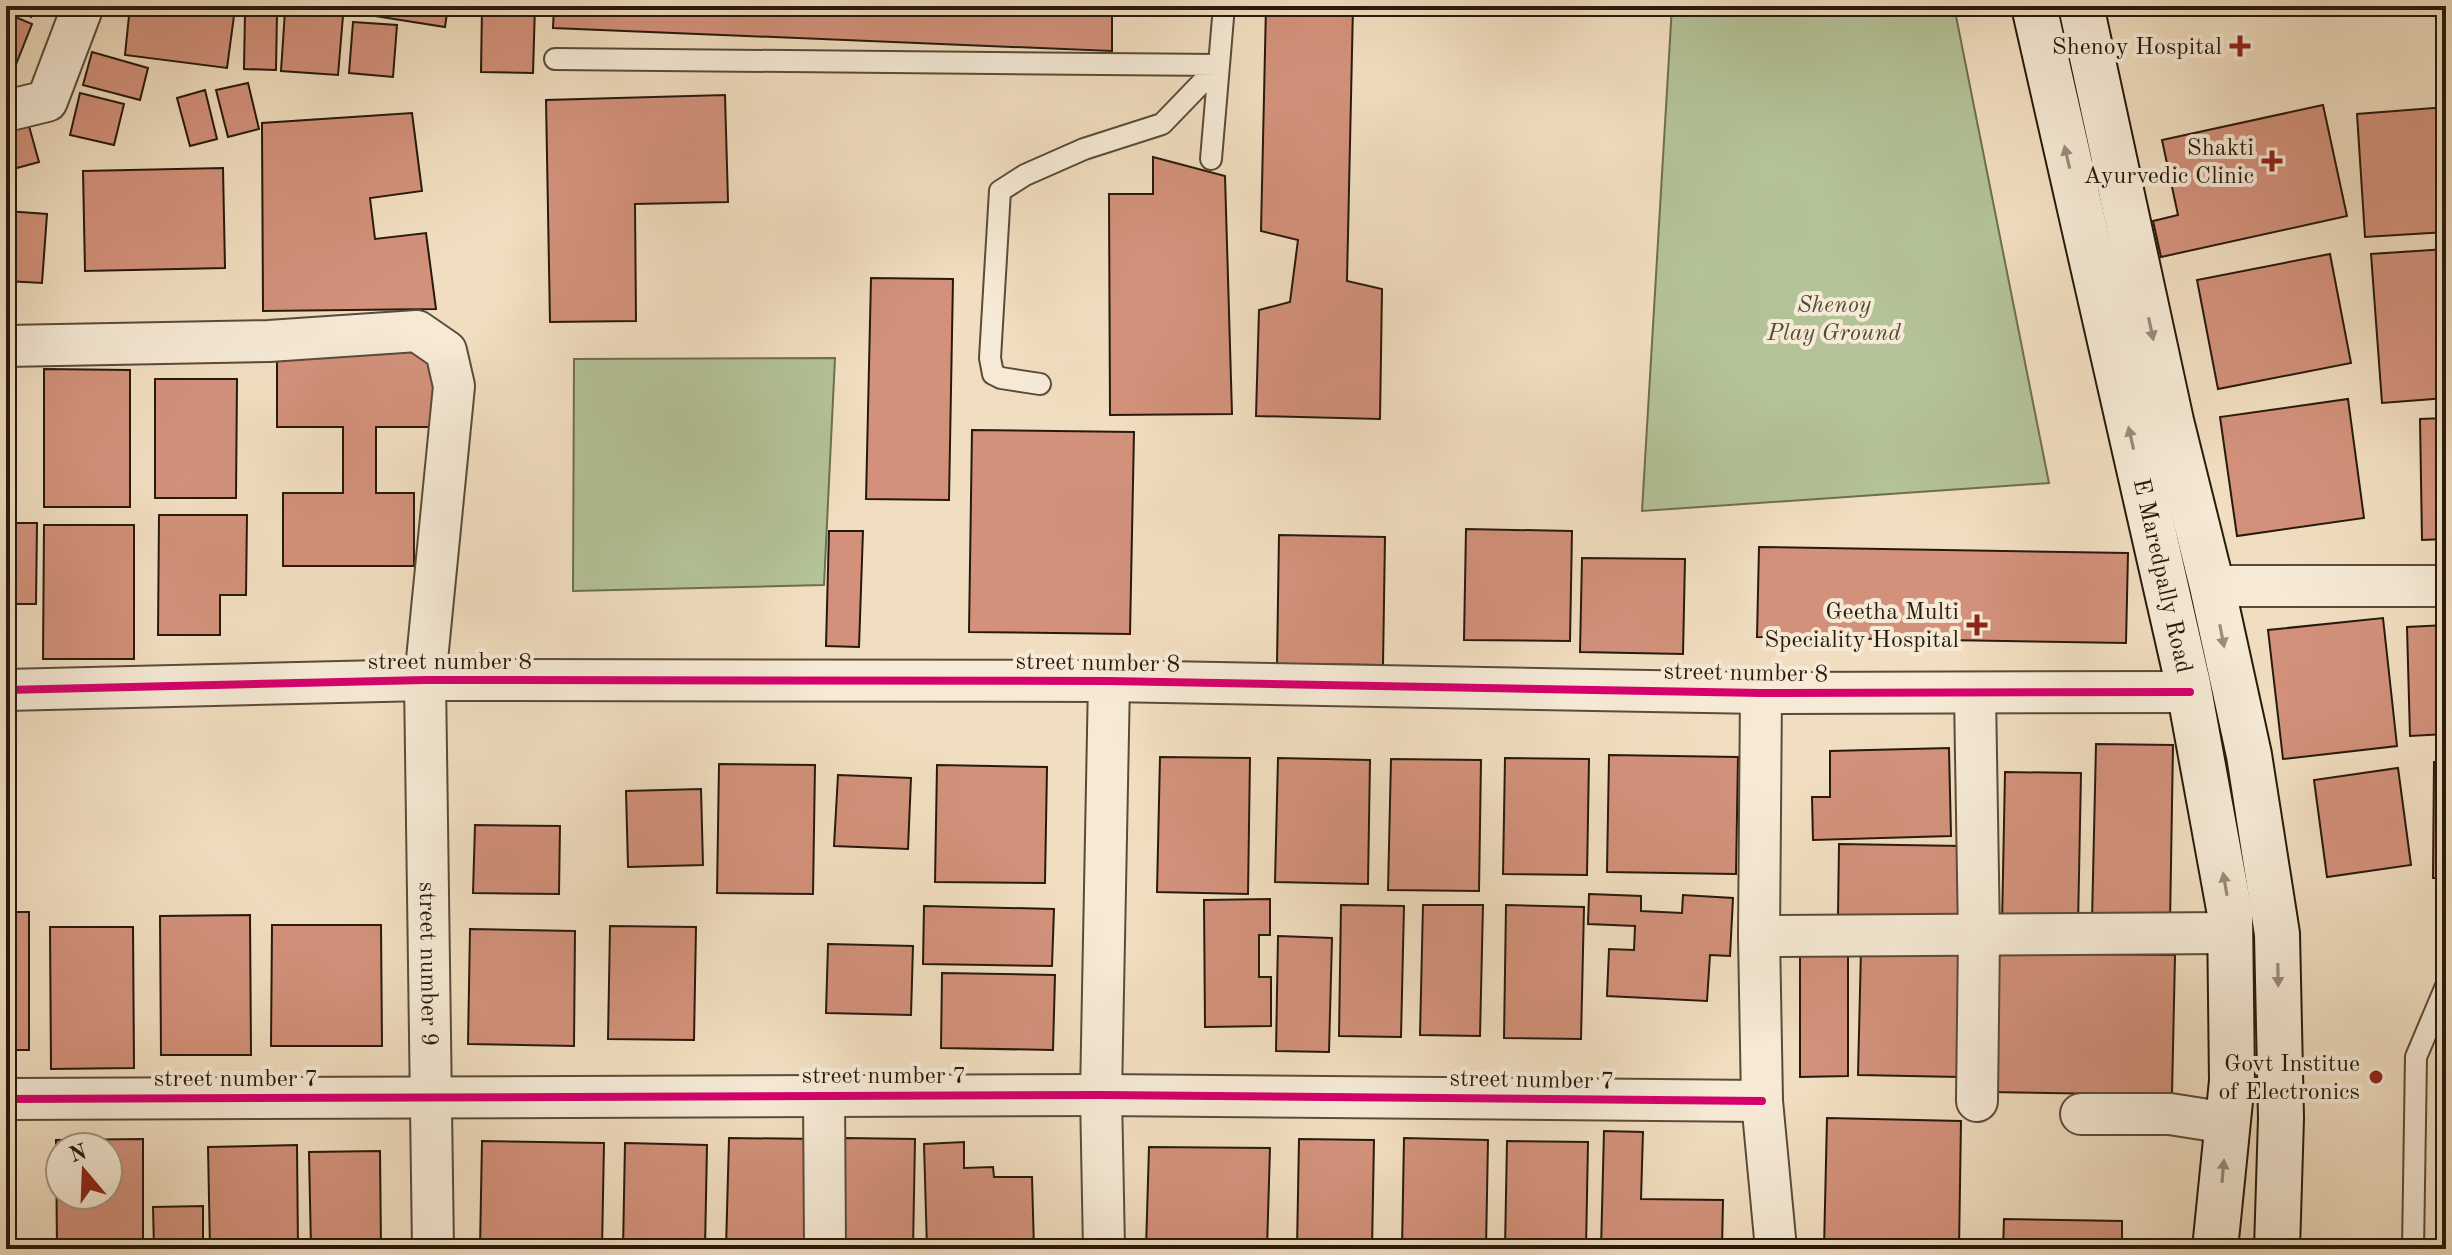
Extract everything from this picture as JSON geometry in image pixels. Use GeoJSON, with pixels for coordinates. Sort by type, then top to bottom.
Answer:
{"type":"FeatureCollection","features":[{"type":"Feature","properties":{"kind":"main road","name":"E Maredpally Road"},"geometry":{"type":"LineString","coordinates":[[2034,6],[2190,692],[2230,914],[2232,1081],[2215,1249]]}},
{"type":"Feature","properties":{"kind":"main road","name":"E Maredpally Road"},"geometry":{"type":"LineString","coordinates":[[2081,6],[2171,421],[2212,586],[2249,755],[2277,934],[2281,1118],[2277,1249]]}},
{"type":"Feature","properties":{"kind":"main road"},"geometry":{"type":"LineString","coordinates":[[2098,293],[2142,285]]}},
{"type":"Feature","properties":{"kind":"street"},"geometry":{"type":"LineString","coordinates":[[6,111],[47,101],[83,6]]}},
{"type":"Feature","properties":{"kind":"street","name":"street number 9"},"geometry":{"type":"LineString","coordinates":[[6,346],[269,341],[417,331],[446,351],[454,386],[425,680],[433,1249]]}},
{"type":"Feature","properties":{"kind":"street"},"geometry":{"type":"LineString","coordinates":[[2212,586],[2446,586]]}},
{"type":"Feature","properties":{"kind":"street","name":"street number 8"},"geometry":{"type":"LineString","coordinates":[[6,690],[425,680],[1109,681],[1761,693],[2190,692]]}},
{"type":"Feature","properties":{"kind":"street"},"geometry":{"type":"LineString","coordinates":[[1104,1249],[1101,1095],[1109,681]]}},
{"type":"Feature","properties":{"kind":"street"},"geometry":{"type":"LineString","coordinates":[[1761,693],[1759,936],[1762,1101],[1776,1249]]}},
{"type":"Feature","properties":{"kind":"street"},"geometry":{"type":"LineString","coordinates":[[1975,694],[1979,936],[1977,1101]]}},
{"type":"Feature","properties":{"kind":"street"},"geometry":{"type":"LineString","coordinates":[[1759,936],[2231,933]]}},
{"type":"Feature","properties":{"kind":"street"},"geometry":{"type":"LineString","coordinates":[[824,1095],[825,1249]]}},
{"type":"Feature","properties":{"kind":"street","name":"street number 7"},"geometry":{"type":"LineString","coordinates":[[6,1099],[1101,1095],[1762,1101]]}},
{"type":"Feature","properties":{"kind":"street"},"geometry":{"type":"LineString","coordinates":[[2081,1114],[2170,1114],[2227,1123]]}},
{"type":"Feature","properties":{"kind":"lane"},"geometry":{"type":"LineString","coordinates":[[1211,159],[1224,6]]}},
{"type":"Feature","properties":{"kind":"lane"},"geometry":{"type":"LineString","coordinates":[[555,59],[1219,65]]}},
{"type":"Feature","properties":{"kind":"lane"},"geometry":{"type":"LineString","coordinates":[[1040,384],[993,374],[990,358],[1000,191],[1025,175],[1084,149],[1162,124],[1219,65]]}},
{"type":"Feature","properties":{"kind":"lane"},"geometry":{"type":"LineString","coordinates":[[2413,1249],[2416,1057],[2446,986]]}},
{"type":"Feature","properties":{"kind":"green space","name":"Shenoy Play Ground"},"geometry":{"type":"Polygon","coordinates":[[[1672,6],[1954,6],[2049,483],[1642,511],[1672,6]]]}},
{"type":"Feature","properties":{"kind":"green space"},"geometry":{"type":"Polygon","coordinates":[[[835,358],[824,585],[573,591],[574,359],[835,358]]]}},
{"type":"Feature","properties":{"kind":"building"},"geometry":{"type":"Polygon","coordinates":[[[6,6],[35,6],[31,17],[6,6]]]}},
{"type":"Feature","properties":{"kind":"building"},"geometry":{"type":"Polygon","coordinates":[[[130,6],[234,16],[227,68],[125,55],[130,6]]]}},
{"type":"Feature","properties":{"kind":"building"},"geometry":{"type":"Polygon","coordinates":[[[278,6],[354,6],[353,13],[278,6]]]}},
{"type":"Feature","properties":{"kind":"building"},"geometry":{"type":"Polygon","coordinates":[[[363,6],[448,6],[445,27],[362,14],[363,6]]]}},
{"type":"Feature","properties":{"kind":"building"},"geometry":{"type":"Polygon","coordinates":[[[482,6],[535,6],[533,73],[481,72],[482,6]]]}},
{"type":"Feature","properties":{"kind":"building"},"geometry":{"type":"Polygon","coordinates":[[[554,6],[1112,6],[1112,51],[553,28],[554,6]]]}},
{"type":"Feature","properties":{"kind":"building"},"geometry":{"type":"Polygon","coordinates":[[[1266,6],[1353,6],[1347,281],[1382,289],[1380,419],[1256,416],[1259,310],[1290,302],[1298,240],[1261,231],[1266,6]]]}},
{"type":"Feature","properties":{"kind":"building"},"geometry":{"type":"Polygon","coordinates":[[[285,11],[343,16],[338,75],[281,71],[285,11]]]}},
{"type":"Feature","properties":{"kind":"building"},"geometry":{"type":"Polygon","coordinates":[[[245,12],[277,13],[276,70],[244,69],[245,12]]]}},
{"type":"Feature","properties":{"kind":"building"},"geometry":{"type":"Polygon","coordinates":[[[6,13],[32,24],[11,77],[6,75],[6,13]]]}},
{"type":"Feature","properties":{"kind":"building"},"geometry":{"type":"Polygon","coordinates":[[[353,22],[397,25],[393,77],[349,73],[353,22]]]}},
{"type":"Feature","properties":{"kind":"building"},"geometry":{"type":"Polygon","coordinates":[[[92,52],[148,68],[140,100],[83,85],[92,52]]]}},
{"type":"Feature","properties":{"kind":"building"},"geometry":{"type":"Polygon","coordinates":[[[248,83],[259,129],[228,137],[216,90],[248,83]]]}},
{"type":"Feature","properties":{"kind":"building"},"geometry":{"type":"Polygon","coordinates":[[[205,90],[217,139],[190,146],[177,98],[205,90]]]}},
{"type":"Feature","properties":{"kind":"building"},"geometry":{"type":"Polygon","coordinates":[[[80,93],[124,104],[114,145],[70,135],[80,93]]]}},
{"type":"Feature","properties":{"kind":"building"},"geometry":{"type":"Polygon","coordinates":[[[725,95],[728,202],[635,204],[636,321],[550,322],[546,100],[725,95]]]}},
{"type":"Feature","properties":{"kind":"building"},"geometry":{"type":"Polygon","coordinates":[[[2323,105],[2347,216],[2161,257],[2153,221],[2178,215],[2162,140],[2323,105]]]}},
{"type":"Feature","properties":{"kind":"building"},"geometry":{"type":"Polygon","coordinates":[[[2446,107],[2446,232],[2365,237],[2357,114],[2446,107]]]}},
{"type":"Feature","properties":{"kind":"building"},"geometry":{"type":"Polygon","coordinates":[[[412,113],[422,191],[370,198],[375,239],[426,233],[436,309],[263,311],[262,123],[412,113]]]}},
{"type":"Feature","properties":{"kind":"building"},"geometry":{"type":"Polygon","coordinates":[[[27,119],[39,162],[6,171],[6,125],[27,119]]]}},
{"type":"Feature","properties":{"kind":"building"},"geometry":{"type":"Polygon","coordinates":[[[1153,157],[1225,176],[1232,414],[1110,415],[1109,194],[1153,194],[1153,157]]]}},
{"type":"Feature","properties":{"kind":"building"},"geometry":{"type":"Polygon","coordinates":[[[223,168],[225,268],[85,271],[83,171],[223,168]]]}},
{"type":"Feature","properties":{"kind":"building"},"geometry":{"type":"Polygon","coordinates":[[[6,211],[47,214],[42,283],[6,281],[6,211]]]}},
{"type":"Feature","properties":{"kind":"building"},"geometry":{"type":"Polygon","coordinates":[[[2446,249],[2446,398],[2382,403],[2371,254],[2446,249]]]}},
{"type":"Feature","properties":{"kind":"building"},"geometry":{"type":"Polygon","coordinates":[[[2330,254],[2351,363],[2218,389],[2197,280],[2330,254]]]}},
{"type":"Feature","properties":{"kind":"building"},"geometry":{"type":"Polygon","coordinates":[[[871,278],[953,279],[949,500],[866,499],[871,278]]]}},
{"type":"Feature","properties":{"kind":"building"},"geometry":{"type":"Polygon","coordinates":[[[438,349],[438,427],[376,427],[376,493],[414,493],[414,566],[283,566],[283,493],[343,493],[343,427],[277,427],[277,350],[438,349]]]}},
{"type":"Feature","properties":{"kind":"building"},"geometry":{"type":"Polygon","coordinates":[[[44,369],[130,370],[130,507],[44,507],[44,369]]]}},
{"type":"Feature","properties":{"kind":"building"},"geometry":{"type":"Polygon","coordinates":[[[155,379],[237,379],[236,498],[155,498],[155,379]]]}},
{"type":"Feature","properties":{"kind":"building"},"geometry":{"type":"Polygon","coordinates":[[[2348,399],[2364,518],[2237,536],[2220,417],[2348,399]]]}},
{"type":"Feature","properties":{"kind":"building"},"geometry":{"type":"Polygon","coordinates":[[[2446,418],[2446,539],[2422,540],[2420,419],[2446,418]]]}},
{"type":"Feature","properties":{"kind":"building"},"geometry":{"type":"Polygon","coordinates":[[[972,430],[1134,432],[1130,634],[969,632],[972,430]]]}},
{"type":"Feature","properties":{"kind":"building"},"geometry":{"type":"Polygon","coordinates":[[[159,515],[247,515],[246,595],[220,595],[220,635],[158,635],[159,515]]]}},
{"type":"Feature","properties":{"kind":"building"},"geometry":{"type":"Polygon","coordinates":[[[6,523],[37,523],[36,604],[6,604],[6,523]]]}},
{"type":"Feature","properties":{"kind":"building"},"geometry":{"type":"Polygon","coordinates":[[[44,525],[134,525],[134,659],[43,659],[44,525]]]}},
{"type":"Feature","properties":{"kind":"building"},"geometry":{"type":"Polygon","coordinates":[[[1466,529],[1572,531],[1570,641],[1464,640],[1466,529]]]}},
{"type":"Feature","properties":{"kind":"building"},"geometry":{"type":"Polygon","coordinates":[[[829,531],[863,531],[859,647],[826,646],[829,531]]]}},
{"type":"Feature","properties":{"kind":"building"},"geometry":{"type":"Polygon","coordinates":[[[1279,535],[1385,537],[1383,665],[1277,664],[1279,535]]]}},
{"type":"Feature","properties":{"kind":"building"},"geometry":{"type":"Polygon","coordinates":[[[1759,547],[2128,553],[2126,643],[1757,637],[1759,547]]]}},
{"type":"Feature","properties":{"kind":"building"},"geometry":{"type":"Polygon","coordinates":[[[1582,558],[1685,559],[1683,654],[1580,652],[1582,558]]]}},
{"type":"Feature","properties":{"kind":"building"},"geometry":{"type":"Polygon","coordinates":[[[2383,618],[2397,746],[2283,759],[2268,630],[2383,618]]]}},
{"type":"Feature","properties":{"kind":"building"},"geometry":{"type":"Polygon","coordinates":[[[2446,625],[2446,734],[2410,736],[2407,627],[2446,625]]]}},
{"type":"Feature","properties":{"kind":"building"},"geometry":{"type":"Polygon","coordinates":[[[2096,744],[2173,745],[2170,923],[2092,921],[2096,744]]]}},
{"type":"Feature","properties":{"kind":"building"},"geometry":{"type":"Polygon","coordinates":[[[1949,748],[1951,836],[1813,840],[1812,797],[1830,797],[1830,751],[1949,748]]]}},
{"type":"Feature","properties":{"kind":"building"},"geometry":{"type":"Polygon","coordinates":[[[1609,755],[1738,757],[1736,874],[1607,872],[1609,755]]]}},
{"type":"Feature","properties":{"kind":"building"},"geometry":{"type":"Polygon","coordinates":[[[1160,757],[1250,758],[1248,894],[1157,892],[1160,757]]]}},
{"type":"Feature","properties":{"kind":"building"},"geometry":{"type":"Polygon","coordinates":[[[1278,758],[1370,760],[1368,884],[1275,882],[1278,758]]]}},
{"type":"Feature","properties":{"kind":"building"},"geometry":{"type":"Polygon","coordinates":[[[1505,758],[1589,759],[1587,875],[1503,874],[1505,758]]]}},
{"type":"Feature","properties":{"kind":"building"},"geometry":{"type":"Polygon","coordinates":[[[1391,759],[1481,760],[1479,891],[1388,890],[1391,759]]]}},
{"type":"Feature","properties":{"kind":"building"},"geometry":{"type":"Polygon","coordinates":[[[2434,762],[2446,762],[2446,878],[2433,878],[2434,762]]]}},
{"type":"Feature","properties":{"kind":"building"},"geometry":{"type":"Polygon","coordinates":[[[719,764],[815,765],[813,894],[717,893],[719,764]]]}},
{"type":"Feature","properties":{"kind":"building"},"geometry":{"type":"Polygon","coordinates":[[[937,765],[1047,767],[1045,883],[935,882],[937,765]]]}},
{"type":"Feature","properties":{"kind":"building"},"geometry":{"type":"Polygon","coordinates":[[[2398,768],[2411,865],[2327,877],[2314,780],[2398,768]]]}},
{"type":"Feature","properties":{"kind":"building"},"geometry":{"type":"Polygon","coordinates":[[[2005,772],[2081,773],[2078,926],[2002,925],[2005,772]]]}},
{"type":"Feature","properties":{"kind":"building"},"geometry":{"type":"Polygon","coordinates":[[[838,775],[911,778],[908,849],[834,846],[838,775]]]}},
{"type":"Feature","properties":{"kind":"building"},"geometry":{"type":"Polygon","coordinates":[[[701,789],[703,865],[628,867],[626,791],[701,789]]]}},
{"type":"Feature","properties":{"kind":"building"},"geometry":{"type":"Polygon","coordinates":[[[475,825],[560,826],[559,894],[473,893],[475,825]]]}},
{"type":"Feature","properties":{"kind":"building"},"geometry":{"type":"Polygon","coordinates":[[[1839,844],[1962,846],[1961,918],[1838,916],[1839,844]]]}},
{"type":"Feature","properties":{"kind":"building"},"geometry":{"type":"Polygon","coordinates":[[[1589,894],[1641,896],[1641,911],[1682,913],[1683,895],[1733,898],[1730,956],[1710,955],[1707,1001],[1607,996],[1609,949],[1634,950],[1635,926],[1588,924],[1589,894]]]}},
{"type":"Feature","properties":{"kind":"building"},"geometry":{"type":"Polygon","coordinates":[[[1270,899],[1270,935],[1259,935],[1259,977],[1271,977],[1271,1026],[1205,1027],[1204,900],[1270,899]]]}},
{"type":"Feature","properties":{"kind":"building"},"geometry":{"type":"Polygon","coordinates":[[[1341,905],[1404,906],[1401,1037],[1339,1036],[1341,905]]]}},
{"type":"Feature","properties":{"kind":"building"},"geometry":{"type":"Polygon","coordinates":[[[1423,905],[1483,905],[1480,1036],[1420,1035],[1423,905]]]}},
{"type":"Feature","properties":{"kind":"building"},"geometry":{"type":"Polygon","coordinates":[[[1506,905],[1584,907],[1581,1039],[1504,1038],[1506,905]]]}},
{"type":"Feature","properties":{"kind":"building"},"geometry":{"type":"Polygon","coordinates":[[[924,906],[1054,909],[1052,966],[923,964],[924,906]]]}},
{"type":"Feature","properties":{"kind":"building"},"geometry":{"type":"Polygon","coordinates":[[[6,912],[29,912],[29,1050],[6,1050],[6,912]]]}},
{"type":"Feature","properties":{"kind":"building"},"geometry":{"type":"Polygon","coordinates":[[[250,915],[251,1055],[161,1055],[160,916],[250,915]]]}},
{"type":"Feature","properties":{"kind":"building"},"geometry":{"type":"Polygon","coordinates":[[[272,925],[381,925],[382,1046],[271,1046],[272,925]]]}},
{"type":"Feature","properties":{"kind":"building"},"geometry":{"type":"Polygon","coordinates":[[[610,926],[696,927],[694,1040],[608,1039],[610,926]]]}},
{"type":"Feature","properties":{"kind":"building"},"geometry":{"type":"Polygon","coordinates":[[[50,927],[133,927],[134,1068],[51,1069],[50,927]]]}},
{"type":"Feature","properties":{"kind":"building"},"geometry":{"type":"Polygon","coordinates":[[[470,929],[575,931],[574,1046],[468,1044],[470,929]]]}},
{"type":"Feature","properties":{"kind":"building"},"geometry":{"type":"Polygon","coordinates":[[[1278,936],[1332,938],[1329,1052],[1276,1051],[1278,936]]]}},
{"type":"Feature","properties":{"kind":"building"},"geometry":{"type":"Polygon","coordinates":[[[828,944],[913,946],[911,1015],[826,1013],[828,944]]]}},
{"type":"Feature","properties":{"kind":"building"},"geometry":{"type":"Polygon","coordinates":[[[1848,946],[1848,1076],[1800,1077],[1800,947],[1848,946]]]}},
{"type":"Feature","properties":{"kind":"building"},"geometry":{"type":"Polygon","coordinates":[[[1861,949],[1962,951],[1960,1077],[1858,1075],[1861,949]]]}},
{"type":"Feature","properties":{"kind":"building"},"geometry":{"type":"Polygon","coordinates":[[[1991,953],[2175,955],[2172,1095],[1989,1092],[1991,953]]]}},
{"type":"Feature","properties":{"kind":"building"},"geometry":{"type":"Polygon","coordinates":[[[942,973],[1055,975],[1053,1050],[941,1048],[942,973]]]}},
{"type":"Feature","properties":{"kind":"building"},"geometry":{"type":"Polygon","coordinates":[[[1827,1118],[1961,1121],[1959,1249],[1824,1249],[1827,1118]]]}},
{"type":"Feature","properties":{"kind":"building"},"geometry":{"type":"Polygon","coordinates":[[[1604,1131],[1643,1132],[1641,1199],[1723,1200],[1722,1249],[1601,1249],[1604,1131]]]}},
{"type":"Feature","properties":{"kind":"building"},"geometry":{"type":"Polygon","coordinates":[[[729,1138],[819,1139],[817,1249],[726,1249],[729,1138]]]}},
{"type":"Feature","properties":{"kind":"building"},"geometry":{"type":"Polygon","coordinates":[[[845,1138],[915,1139],[913,1249],[843,1249],[845,1138]]]}},
{"type":"Feature","properties":{"kind":"building"},"geometry":{"type":"Polygon","coordinates":[[[1404,1138],[1488,1140],[1486,1249],[1402,1249],[1404,1138]]]}},
{"type":"Feature","properties":{"kind":"building"},"geometry":{"type":"Polygon","coordinates":[[[124,1139],[143,1139],[143,1249],[57,1249],[57,1211],[124,1211],[124,1139]]]}},
{"type":"Feature","properties":{"kind":"building"},"geometry":{"type":"Polygon","coordinates":[[[1299,1139],[1374,1140],[1372,1249],[1297,1249],[1299,1139]]]}},
{"type":"Feature","properties":{"kind":"building"},"geometry":{"type":"Polygon","coordinates":[[[482,1141],[604,1143],[602,1249],[480,1249],[482,1141]]]}},
{"type":"Feature","properties":{"kind":"building"},"geometry":{"type":"Polygon","coordinates":[[[1507,1141],[1588,1142],[1586,1249],[1505,1249],[1507,1141]]]}},
{"type":"Feature","properties":{"kind":"building"},"geometry":{"type":"Polygon","coordinates":[[[964,1142],[964,1168],[993,1167],[994,1177],[1032,1177],[1034,1249],[927,1249],[924,1144],[964,1142]]]}},
{"type":"Feature","properties":{"kind":"building"},"geometry":{"type":"Polygon","coordinates":[[[625,1143],[707,1145],[705,1249],[623,1249],[625,1143]]]}},
{"type":"Feature","properties":{"kind":"building"},"geometry":{"type":"Polygon","coordinates":[[[297,1145],[298,1249],[210,1249],[208,1147],[297,1145]]]}},
{"type":"Feature","properties":{"kind":"building"},"geometry":{"type":"Polygon","coordinates":[[[1149,1147],[1270,1148],[1267,1249],[1146,1249],[1149,1147]]]}},
{"type":"Feature","properties":{"kind":"building"},"geometry":{"type":"Polygon","coordinates":[[[380,1151],[381,1249],[311,1249],[309,1152],[380,1151]]]}},
{"type":"Feature","properties":{"kind":"building"},"geometry":{"type":"Polygon","coordinates":[[[203,1206],[203,1249],[154,1249],[153,1207],[203,1206]]]}},
{"type":"Feature","properties":{"kind":"building"},"geometry":{"type":"Polygon","coordinates":[[[2004,1219],[2122,1221],[2122,1249],[2003,1249],[2004,1219]]]}},
{"type":"Feature","properties":{"kind":"cycle path"},"geometry":{"type":"LineString","coordinates":[[6,690],[425,680],[1109,681],[1761,693],[2190,692]]}},
{"type":"Feature","properties":{"kind":"cycle path"},"geometry":{"type":"LineString","coordinates":[[6,1099],[1101,1095],[1762,1101]]}},
{"type":"Feature","properties":{"kind":"place","name":"Shenoy Hospital"},"geometry":{"type":"Point","coordinates":[2240,46]}},
{"type":"Feature","properties":{"kind":"place","name":"Shakti Ayurvedic Clinic"},"geometry":{"type":"Point","coordinates":[2272,161]}},
{"type":"Feature","properties":{"kind":"place","name":"Geetha Multi Speciality Hospital"},"geometry":{"type":"Point","coordinates":[1977,625]}},
{"type":"Feature","properties":{"kind":"place","name":"Govt Institue of Electronics"},"geometry":{"type":"Point","coordinates":[2376,1077]}}]}
